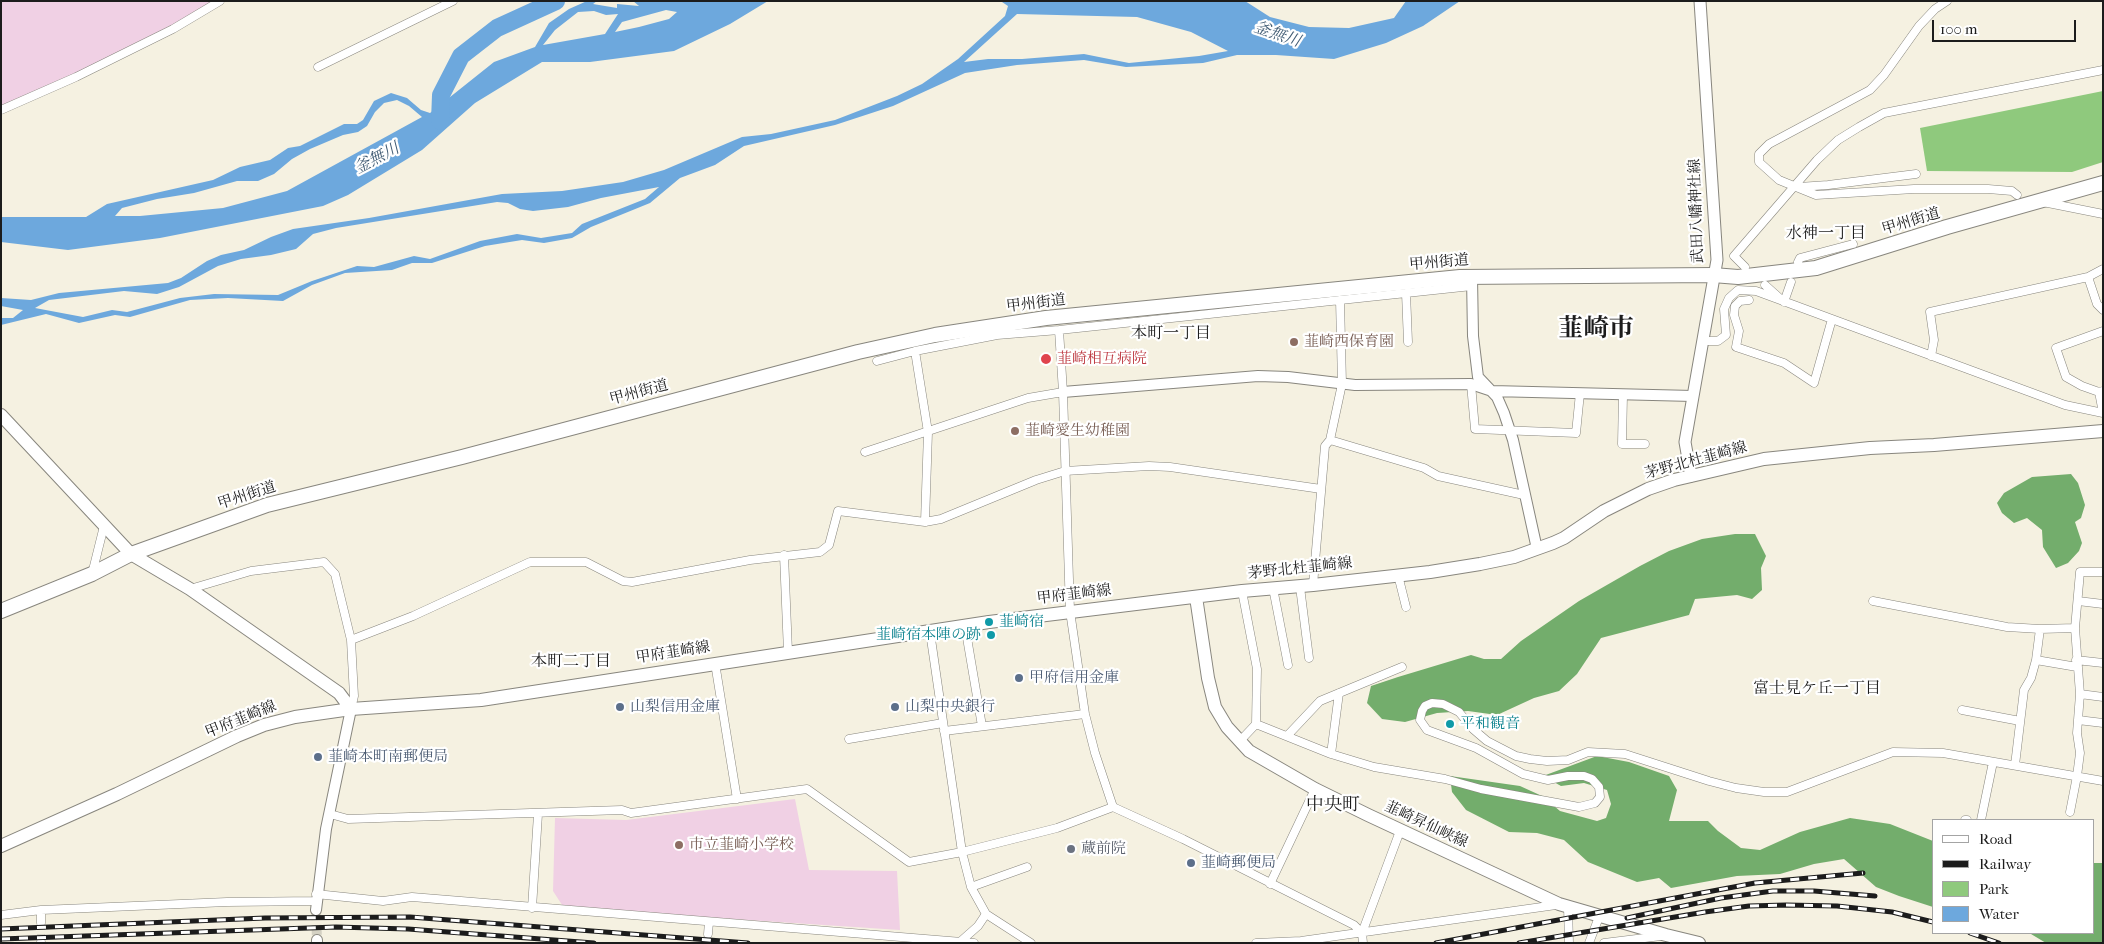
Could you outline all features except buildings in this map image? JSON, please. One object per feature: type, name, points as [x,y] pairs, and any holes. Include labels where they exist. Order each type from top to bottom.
[{"type":"highway","name":"甲州街道","points":[[1,612],[92,574],[131,554],[267,505],[462,457],[858,352],[935,335],[1046,318],[1472,281],[1714,275],[1738,277],[1816,268],[2103,184]]},
{"type":"main road","name":"武田八幡神社線","points":[[1690,476],[1685,442],[1704,341],[1716,260],[1700,1]]},
{"type":"main road","points":[[1,416],[131,554],[190,589],[339,693],[352,709]]},
{"type":"main road","name":"茅野北杜韮崎線","points":[[1196,597],[1398,575],[1502,560],[1564,538],[1604,511],[1648,489],[1690,476],[1764,459],[1822,452],[2103,431]]},
{"type":"main road","name":"甲府韮崎線","points":[[1,846],[264,725],[294,717],[352,709],[481,700],[965,626],[1070,611],[1196,597]]},
{"type":"main road","name":"韮崎昇仙峡線","points":[[1196,597],[1208,678],[1215,707],[1227,728],[1240,742],[1262,760],[1315,789],[1563,906],[1666,936],[1699,943]]},
{"type":"street","points":[[1,110],[76,77],[173,29],[220,1]]},
{"type":"street","points":[[318,67],[453,1]]},
{"type":"street","points":[[1947,1],[1935,9],[1919,26],[1884,75],[1870,90],[1769,144],[1759,154],[1759,162],[1779,180],[1816,194],[1914,189],[1988,189],[2012,191],[2017,195]]},
{"type":"street","points":[[1745,267],[1734,256],[1816,160],[1838,140],[1884,113],[2103,70]]},
{"type":"street","points":[[1794,187],[1828,185],[1916,174]]},
{"type":"street","points":[[2039,202],[2103,214]]},
{"type":"street","points":[[1798,262],[1800,258],[1853,244]]},
{"type":"street","points":[[1930,356],[1934,340],[1930,312],[2088,277],[2103,269]]},
{"type":"street","points":[[2088,277],[2097,304],[2103,310]]},
{"type":"street","points":[[877,361],[915,351],[998,335],[1406,293],[1472,281],[1473,336],[1478,377],[1492,391],[1510,429],[1537,549]]},
{"type":"street","points":[[1784,302],[1791,282]]},
{"type":"street","points":[[1765,285],[1784,302]]},
{"type":"street","points":[[1832,320],[1814,382],[1784,363],[1736,347],[1739,331],[1730,315],[1724,309],[1729,298],[1738,290],[1756,291],[2065,405],[2103,413],[2101,391],[2082,386],[2066,377],[2056,348],[2103,331]]},
{"type":"street","points":[[1406,293],[1408,342]]},
{"type":"street","points":[[1309,658],[1306,586],[1321,489],[1325,446],[1330,440],[1342,384],[1340,300]]},
{"type":"street","points":[[1704,341],[1718,341],[1726,335],[1730,315],[1735,306],[1740,301],[1749,300]]},
{"type":"street","points":[[1059,330],[1063,392],[1070,611],[1085,714],[1095,753],[1113,807]]},
{"type":"street","points":[[915,351],[928,432],[925,522]]},
{"type":"street","points":[[865,452],[1028,398],[1063,392],[1258,376],[1288,377],[1342,384],[1424,386],[1471,384],[1492,391],[1693,396]]},
{"type":"street","points":[[1471,384],[1475,429],[1576,432],[1580,393]]},
{"type":"street","points":[[1623,395],[1622,444],[1645,444]]},
{"type":"street","points":[[1330,440],[1424,468],[1438,476],[1524,495]]},
{"type":"street","points":[[351,640],[413,616],[530,562],[586,562],[623,581],[632,582],[784,555],[820,552],[829,544],[838,511],[925,522],[941,520],[1036,480],[1065,471],[1149,466],[1170,467],[1321,489]]},
{"type":"street","points":[[92,574],[104,526]]},
{"type":"street","points":[[784,555],[788,652]]},
{"type":"street","points":[[190,589],[251,571],[324,562],[335,574],[351,640],[354,696],[330,814],[316,902]]},
{"type":"street","points":[[2070,812],[2080,752],[2078,720],[2080,694],[2076,664],[2075,628],[2080,572],[2103,572]]},
{"type":"street","points":[[1398,575],[1406,607]]},
{"type":"street","points":[[1273,588],[1288,665]]},
{"type":"street","points":[[1240,742],[1256,724],[1257,669],[1242,591]]},
{"type":"street","points":[[1872,601],[2007,627],[2040,629],[2075,628]]},
{"type":"street","points":[[2078,601],[2103,604]]},
{"type":"street","points":[[965,626],[982,726]]},
{"type":"street","points":[[2014,765],[2024,690],[2031,678],[2036,660],[2040,629]]},
{"type":"street","points":[[930,632],[962,852],[971,887],[986,914],[1031,943]]},
{"type":"street","points":[[2036,660],[2076,664],[2103,663]]},
{"type":"street","points":[[715,663],[737,799]]},
{"type":"street","points":[[1287,736],[1320,701],[1402,667]]},
{"type":"street","points":[[1331,754],[1339,693]]},
{"type":"street","points":[[2080,694],[2103,697]]},
{"type":"street","points":[[1256,724],[1331,754],[1374,767],[1445,779],[1481,789],[1565,805],[1595,803],[1600,797],[1599,787],[1587,777],[1568,776],[1548,780],[1536,779],[1523,774],[1476,748],[1427,730],[1420,720],[1426,706],[1432,703],[1443,704],[1459,712],[1473,729],[1487,740],[1523,757],[1547,761],[1568,760],[1588,752],[1624,754],[1727,786],[1764,792],[1787,792],[1893,752],[1943,753],[2103,781]]},
{"type":"street","points":[[1962,710],[2020,721]]},
{"type":"street","points":[[849,738],[944,727],[982,726],[1085,714]]},
{"type":"street","points":[[2078,720],[2103,723]]},
{"type":"street","points":[[1981,819],[1993,762]]},
{"type":"street","points":[[330,814],[348,819],[622,810],[631,813],[807,788],[909,862],[962,852],[1057,828],[1113,807],[1183,839],[1354,925],[1362,933]]},
{"type":"street","points":[[1270,884],[1315,789]]},
{"type":"street","points":[[532,908],[538,814]]},
{"type":"street","points":[[1363,943],[1362,933],[1400,830]]},
{"type":"street","points":[[971,887],[1027,867]]},
{"type":"street","points":[[1,915],[41,910],[227,902],[383,902],[412,897],[974,943]]},
{"type":"street","points":[[1256,943],[1301,941],[1563,906],[1569,943]]},
{"type":"street","points":[[41,910],[41,923]]},
{"type":"street","points":[[960,941],[978,926],[986,914]]},
{"type":"street","points":[[1589,943],[1598,917]]},
{"type":"street","points":[[708,934],[710,922]]},
{"type":"street","points":[[1604,943],[1666,936]]},
{"type":"shaded area","points":[[1,1],[217,1],[157,36],[1,108]]},
{"type":"shaded area","name":"市立韮崎小学校","points":[[795,799],[809,870],[897,871],[900,930],[564,908],[553,891],[555,818],[626,820]]},
{"type":"green space","points":[[2103,91],[2103,162],[2072,172],[1927,171],[1920,128]]},
{"type":"green space","points":[[2071,474],[2078,483],[2085,505],[2081,518],[2075,522],[2082,543],[2079,551],[2068,563],[2056,568],[2043,547],[2042,530],[2027,518],[2014,523],[2002,513],[1997,503],[2004,493],[2032,477]]},
{"type":"green space","points":[[1735,534],[1755,534],[1766,556],[1761,568],[1762,590],[1752,599],[1737,595],[1695,599],[1689,615],[1601,638],[1577,674],[1559,691],[1534,698],[1497,715],[1468,711],[1437,713],[1405,722],[1382,719],[1367,703],[1371,686],[1398,677],[1471,655],[1484,659],[1501,659],[1521,641],[1579,601],[1640,566],[1669,551],[1702,539]]},
{"type":"green space","points":[[1597,756],[1629,762],[1669,776],[1677,790],[1669,821],[1708,821],[1741,848],[1760,850],[1800,832],[1850,818],[1890,824],[1932,841],[1932,907],[1876,887],[1844,859],[1814,864],[1780,874],[1737,876],[1671,888],[1659,878],[1637,882],[1588,862],[1564,840],[1537,833],[1509,832],[1466,810],[1452,792],[1450,776],[1520,786],[1542,796],[1560,811],[1597,821],[1606,818],[1611,804],[1607,790],[1584,783],[1561,786],[1543,776]]},
{"type":"green space","points":[[2094,863],[2103,863],[2103,943],[2046,943],[2031,934],[2094,934]]},
{"type":"water","name":"釜無川","points":[[587,1],[597,1],[593,4],[617,8],[617,4],[639,6],[633,1],[768,1],[730,24],[674,51],[590,62],[542,62],[475,103],[422,150],[348,195],[323,206],[160,238],[68,250],[1,242],[1,217],[86,217],[107,204],[213,180],[240,167],[270,160],[288,148],[300,146],[344,124],[357,124],[363,120],[374,101],[391,93],[407,98],[421,110],[430,113],[494,62],[535,47],[549,23],[569,9]],"holes":[[[666,10],[677,12],[669,19],[615,32],[622,22]],[[594,11],[606,15],[618,14],[605,34],[543,45],[555,30],[578,12]],[[397,100],[409,106],[422,117],[287,191],[223,208],[140,216],[115,216],[122,208],[157,199],[194,193],[237,181],[258,181],[274,174],[292,159],[310,149],[343,135],[358,132],[367,126],[375,112],[384,103]]]},
{"type":"water","name":"釜無川","points":[[992,1],[1245,1],[1270,17],[1309,27],[1349,28],[1394,18],[1406,1],[1460,1],[1423,26],[1386,43],[1334,59],[1276,55],[1237,55],[1203,63],[1126,67],[1084,60],[1017,65],[965,73],[893,106],[835,125],[744,146],[715,165],[680,178],[650,203],[591,227],[572,238],[544,243],[522,240],[485,246],[432,263],[412,263],[392,270],[345,273],[312,285],[283,301],[228,298],[190,300],[130,317],[115,315],[79,323],[46,314],[1,325],[1,318],[13,318],[23,310],[1,306],[1,298],[31,300],[59,293],[168,283],[181,278],[207,261],[221,255],[244,250],[293,229],[369,218],[502,194],[562,191],[623,182],[664,170],[742,137],[771,134],[835,120],[897,96],[922,84],[958,59],[1005,16],[1008,6],[1002,2]],"holes":[[[1017,14],[1137,17],[1191,32],[1228,51],[1129,63],[1084,54],[964,62]],[[659,187],[645,199],[582,224],[572,233],[541,238],[517,234],[480,241],[430,259],[414,256],[374,267],[357,266],[278,295],[214,294],[180,298],[127,312],[112,310],[83,317],[35,308],[49,300],[124,291],[157,294],[179,287],[218,266],[241,259],[296,249],[313,234],[336,228],[497,202],[508,203],[520,209],[533,211],[568,207],[601,198]]]},
{"type":"waterway","points":[[440,121],[441,95],[461,56],[497,28],[556,1]]},
{"type":"tunnel","points":[[316,910],[317,940]]},
{"type":"tunnel","points":[[41,923],[41,942]]},
{"type":"tunnel","points":[[706,943],[708,934]]},
{"type":"railway","points":[[1436,943],[1755,883],[1863,873]]},
{"type":"railway","points":[[1627,918],[1721,898],[1773,891],[1814,891],[1875,896]]},
{"type":"railway","points":[[1519,943],[1749,906],[1837,906],[1892,912],[1932,922]]},
{"type":"railway","points":[[1,929],[265,918],[410,917],[748,943]]},
{"type":"railway","points":[[1,939],[336,927],[408,929],[594,943]]},
{"type":"railway","points":[[1973,934],[1999,943]]},
{"type":"place","name":"韮崎西保育園","points":[[1294,342]]},
{"type":"place","name":"韮崎相互病院","points":[[1046,359]]},
{"type":"place","name":"韮崎愛生幼稚園","points":[[1015,431]]},
{"type":"place","name":"韮崎宿","points":[[989,622]]},
{"type":"place","name":"韮崎宿本陣の跡","points":[[991,635]]},
{"type":"place","name":"甲府信用金庫","points":[[1019,678]]},
{"type":"place","name":"山梨信用金庫","points":[[620,707]]},
{"type":"place","name":"山梨中央銀行","points":[[895,707]]},
{"type":"place","name":"平和観音","points":[[1450,724]]},
{"type":"place","name":"韮崎本町南郵便局","points":[[318,757]]},
{"type":"place","name":"市立韮崎小学校","points":[[679,845]]},
{"type":"place","name":"蔵前院","points":[[1071,849]]},
{"type":"place","name":"韮崎郵便局","points":[[1191,863]]},
{"type":"district","name":"水神一丁目","points":[[1826,234]]},
{"type":"district","name":"韮崎市","points":[[1596,330]]},
{"type":"district","name":"本町一丁目","points":[[1171,334]]},
{"type":"district","name":"本町二丁目","points":[[571,662]]},
{"type":"district","name":"富士見ケ丘一丁目","points":[[1817,689]]},
{"type":"district","name":"中央町","points":[[1333,806]]}]
